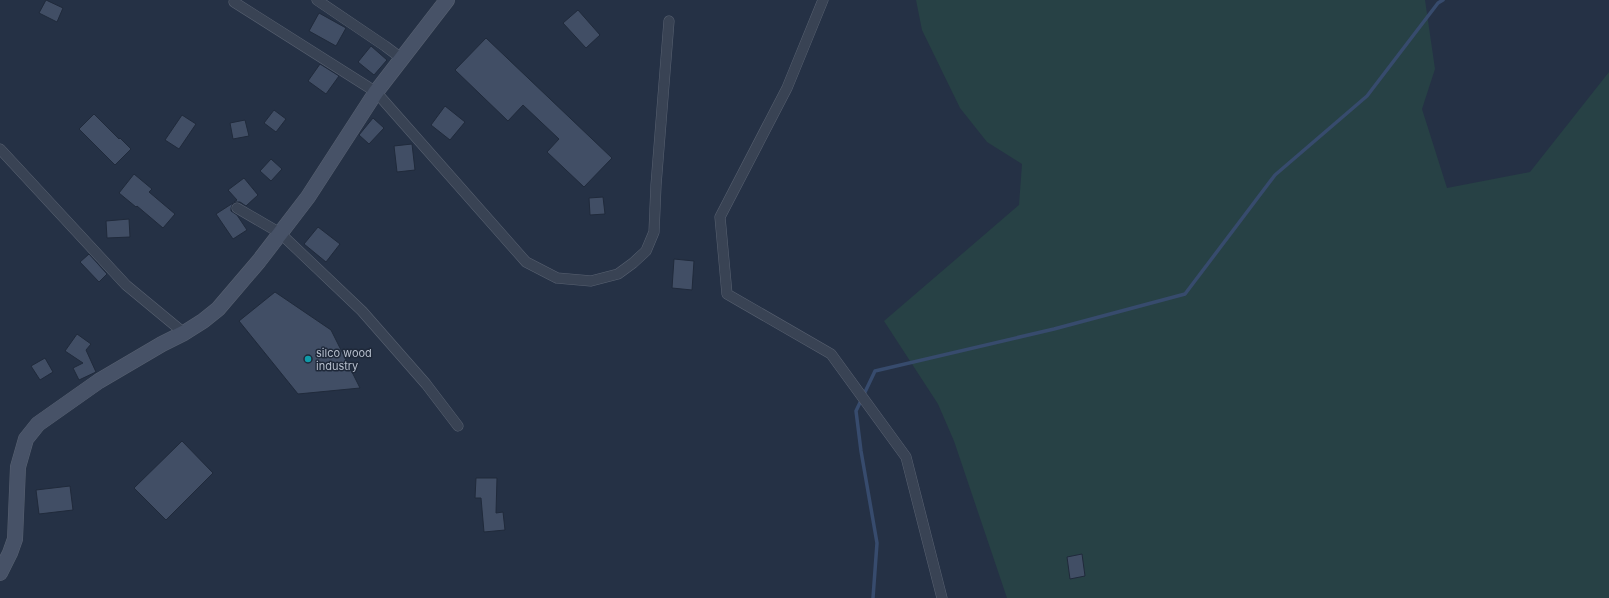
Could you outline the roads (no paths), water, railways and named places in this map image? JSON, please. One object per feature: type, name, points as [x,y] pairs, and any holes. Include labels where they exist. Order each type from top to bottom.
[{"type":"main road","points":[[0,573],[15,539],[18,467],[26,439],[44,420],[100,381],[162,344],[184,333],[218,309],[259,261],[308,197],[376,92],[447,0]]},
{"type":"street","points":[[317,0],[401,58]]},
{"type":"street","points":[[823,0],[787,88],[720,216],[727,294],[831,354],[906,457],[942,598]]},
{"type":"street","points":[[234,2],[376,92],[526,262],[557,278],[591,281],[618,274],[634,263],[646,251],[654,232],[656,185],[669,21]]},
{"type":"street","points":[[0,149],[126,285],[184,333]]},
{"type":"street","points":[[237,208],[280,233],[362,312],[426,384],[458,426]]},
{"type":"waterway","points":[[873,598],[877,543],[861,451],[856,411],[875,371],[1054,329],[1185,294],[1275,175],[1367,96],[1438,3],[1443,0]]},
{"type":"place","name":"silco wood industry","points":[[308,359]]}]
